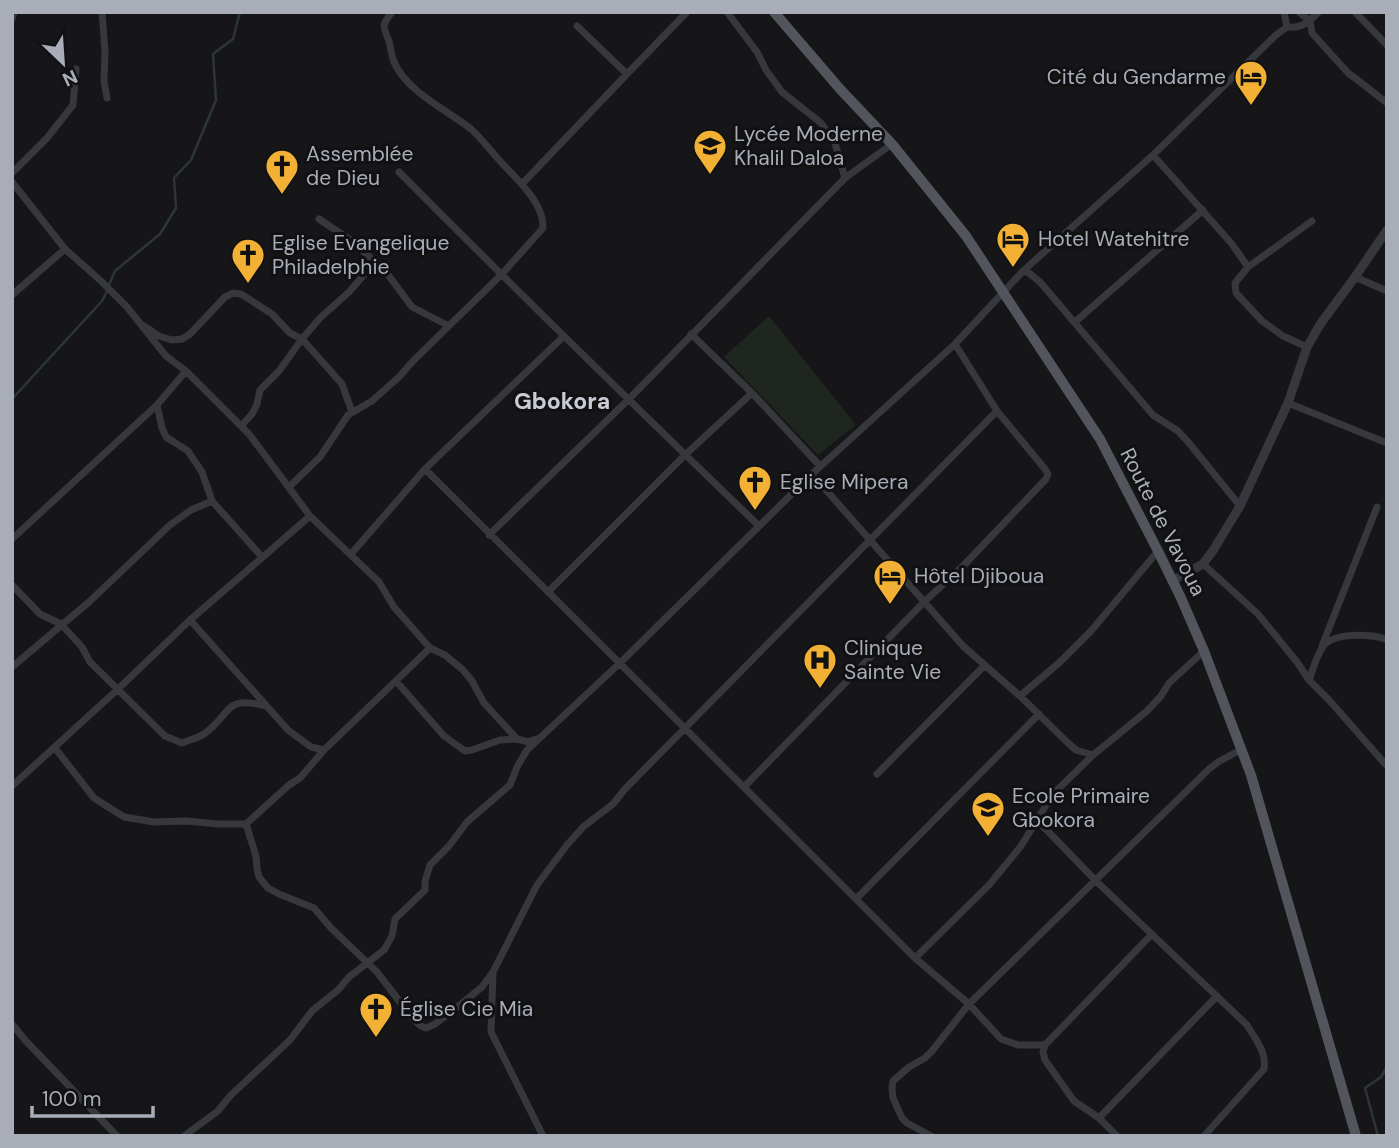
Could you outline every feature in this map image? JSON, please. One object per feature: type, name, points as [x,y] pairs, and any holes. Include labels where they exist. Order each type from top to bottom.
[{"type":"main road","name":"Route de Vavoua","points":[[774,12],[840,89],[892,144],[966,236],[1100,439],[1158,551],[1203,651],[1251,775],[1356,1136]]},
{"type":"street","points":[[12,19],[14,12]]},
{"type":"street","points":[[102,12],[107,98]]},
{"type":"street","points":[[289,487],[320,457],[348,415],[372,401],[400,376],[501,275],[543,228],[543,219],[531,196],[481,138],[412,86],[401,73],[383,30],[385,20],[392,12]]},
{"type":"street","points":[[522,184],[687,12]]},
{"type":"street","points":[[727,12],[782,92],[821,123],[835,144],[845,178]]},
{"type":"street","points":[[1284,12],[1287,27]]},
{"type":"street","points":[[1299,12],[1310,21],[1312,33],[1349,75],[1387,103]]},
{"type":"street","points":[[184,1136],[218,1111],[230,1096],[290,1040],[312,1011],[384,950],[392,936],[395,919],[425,890],[430,865],[467,822],[510,785],[521,758],[543,736],[820,466],[955,344],[1023,271],[1153,155],[1276,35],[1287,27],[1296,28],[1306,24],[1319,12]]},
{"type":"street","points":[[1355,12],[1387,45]]},
{"type":"street","points":[[577,26],[627,74]]},
{"type":"street","points":[[12,173],[47,138],[73,105],[76,69]]},
{"type":"street","points":[[489,535],[629,399],[845,178],[892,144]]},
{"type":"street","points":[[1153,155],[1232,244],[1248,267]]},
{"type":"street","points":[[399,172],[563,337],[759,526]]},
{"type":"street","points":[[12,182],[65,248],[127,307],[166,356],[186,371],[249,434],[310,516],[379,582],[394,607],[430,648],[445,655],[463,670],[484,703],[517,739]]},
{"type":"street","points":[[1075,322],[1203,210]]},
{"type":"street","points":[[319,219],[352,241],[386,272],[412,307],[449,326]]},
{"type":"street","points":[[1307,347],[1283,336],[1262,321],[1236,293],[1235,283],[1248,267],[1312,221]]},
{"type":"street","points":[[1172,581],[1203,564],[1240,506],[1288,403],[1307,347],[1387,230]]},
{"type":"street","points":[[12,295],[65,248]]},
{"type":"street","points":[[241,426],[253,414],[260,390],[279,371],[320,318],[349,292],[375,262]]},
{"type":"street","points":[[1023,271],[1040,282],[1153,415],[1189,443],[1240,506]]},
{"type":"street","points":[[1355,277],[1387,291]]},
{"type":"street","points":[[136,320],[159,336],[172,340],[182,339],[225,297],[233,293],[241,294],[272,314],[290,333],[302,339],[342,384],[352,412]]},
{"type":"street","points":[[691,334],[752,393],[820,466]]},
{"type":"street","points":[[351,554],[425,470],[563,337]]},
{"type":"street","points":[[744,787],[1046,479],[1048,474],[1045,469],[997,411],[955,344]]},
{"type":"street","points":[[12,539],[157,405],[186,371]]},
{"type":"street","points":[[548,592],[685,455],[752,393]]},
{"type":"street","points":[[1288,403],[1387,443]]},
{"type":"street","points":[[157,405],[166,438],[188,451],[202,472],[212,501],[262,557]]},
{"type":"street","points":[[246,824],[259,877],[268,888],[314,908],[377,972],[413,1019],[426,1028],[435,1024],[482,987],[493,972],[537,885],[583,827],[613,804],[997,411]]},
{"type":"street","points":[[425,470],[915,958],[969,1004],[1001,1039],[1018,1045],[1045,1045]]},
{"type":"street","points":[[812,474],[962,646],[1020,696],[1076,750],[1093,755]]},
{"type":"street","points":[[12,667],[89,602],[170,525],[191,510],[212,501]]},
{"type":"street","points":[[1309,680],[1377,507]]},
{"type":"street","points":[[12,786],[190,620],[310,516]]},
{"type":"street","points":[[1020,696],[1088,635],[1158,551]]},
{"type":"street","points":[[1203,564],[1258,614],[1309,680],[1387,766]]},
{"type":"street","points":[[12,585],[40,614],[61,624],[82,648],[90,662],[165,736],[182,743],[202,735],[234,703],[246,701],[266,706]]},
{"type":"street","points":[[190,620],[288,730],[311,747],[324,750]]},
{"type":"street","points":[[1322,646],[1338,638],[1366,635],[1387,640]]},
{"type":"street","points":[[55,748],[94,799],[124,817],[154,822],[246,824],[300,778],[324,750],[430,648]]},
{"type":"street","points":[[915,958],[989,886],[1021,846],[1054,794],[1093,755],[1147,711],[1169,683],[1203,651]]},
{"type":"street","points":[[877,774],[984,666]]},
{"type":"street","points":[[396,681],[444,736],[465,751],[500,740],[517,739],[528,742],[543,736]]},
{"type":"street","points":[[857,898],[1038,714]]},
{"type":"street","points":[[931,1136],[902,1118],[893,1098],[893,1082],[909,1067],[925,1058],[969,1004],[1209,769],[1242,749]]},
{"type":"street","points":[[1038,821],[1096,881],[1247,1025],[1264,1053],[1264,1069],[1204,1136]]},
{"type":"street","points":[[1116,1136],[1099,1118],[1074,1101],[1045,1060],[1043,1052],[1045,1045],[1152,934]]},
{"type":"street","points":[[493,972],[491,1032],[544,1136]]},
{"type":"street","points":[[1099,1118],[1217,996]]},
{"type":"street","points":[[12,1024],[117,1136]]},
{"type":"shaded area","points":[[769,316],[856,425],[818,455],[724,357]]},
{"type":"waterway","points":[[109,285],[115,271],[160,234],[176,208],[174,178],[191,160],[216,100],[213,54],[233,39],[240,12]]},
{"type":"waterway","points":[[12,399],[102,301],[107,291]]},
{"type":"waterway","points":[[1378,1136],[1365,1088],[1381,1077],[1387,1067]]},
{"type":"place","name":"Cité du Gendarme","points":[[1251,107]]},
{"type":"place","name":"Lycée Moderne Khalil Daloa","points":[[710,176]]},
{"type":"place","name":"Assemblée de Dieu","points":[[282,196]]},
{"type":"place","name":"Hotel Watehitre","points":[[1013,269]]},
{"type":"place","name":"Eglise Evangelique Philadelphie","points":[[248,285]]},
{"type":"place","name":"Eglise Mipera","points":[[755,512]]},
{"type":"place","name":"Hôtel Djiboua","points":[[890,606]]},
{"type":"place","name":"Clinique Sainte Vie","points":[[820,690]]},
{"type":"place","name":"Ecole Primaire Gbokora","points":[[988,838]]},
{"type":"place","name":"Église Cie Mia","points":[[376,1039]]},
{"type":"district","name":"Gbokora","points":[[562,401]]}]
